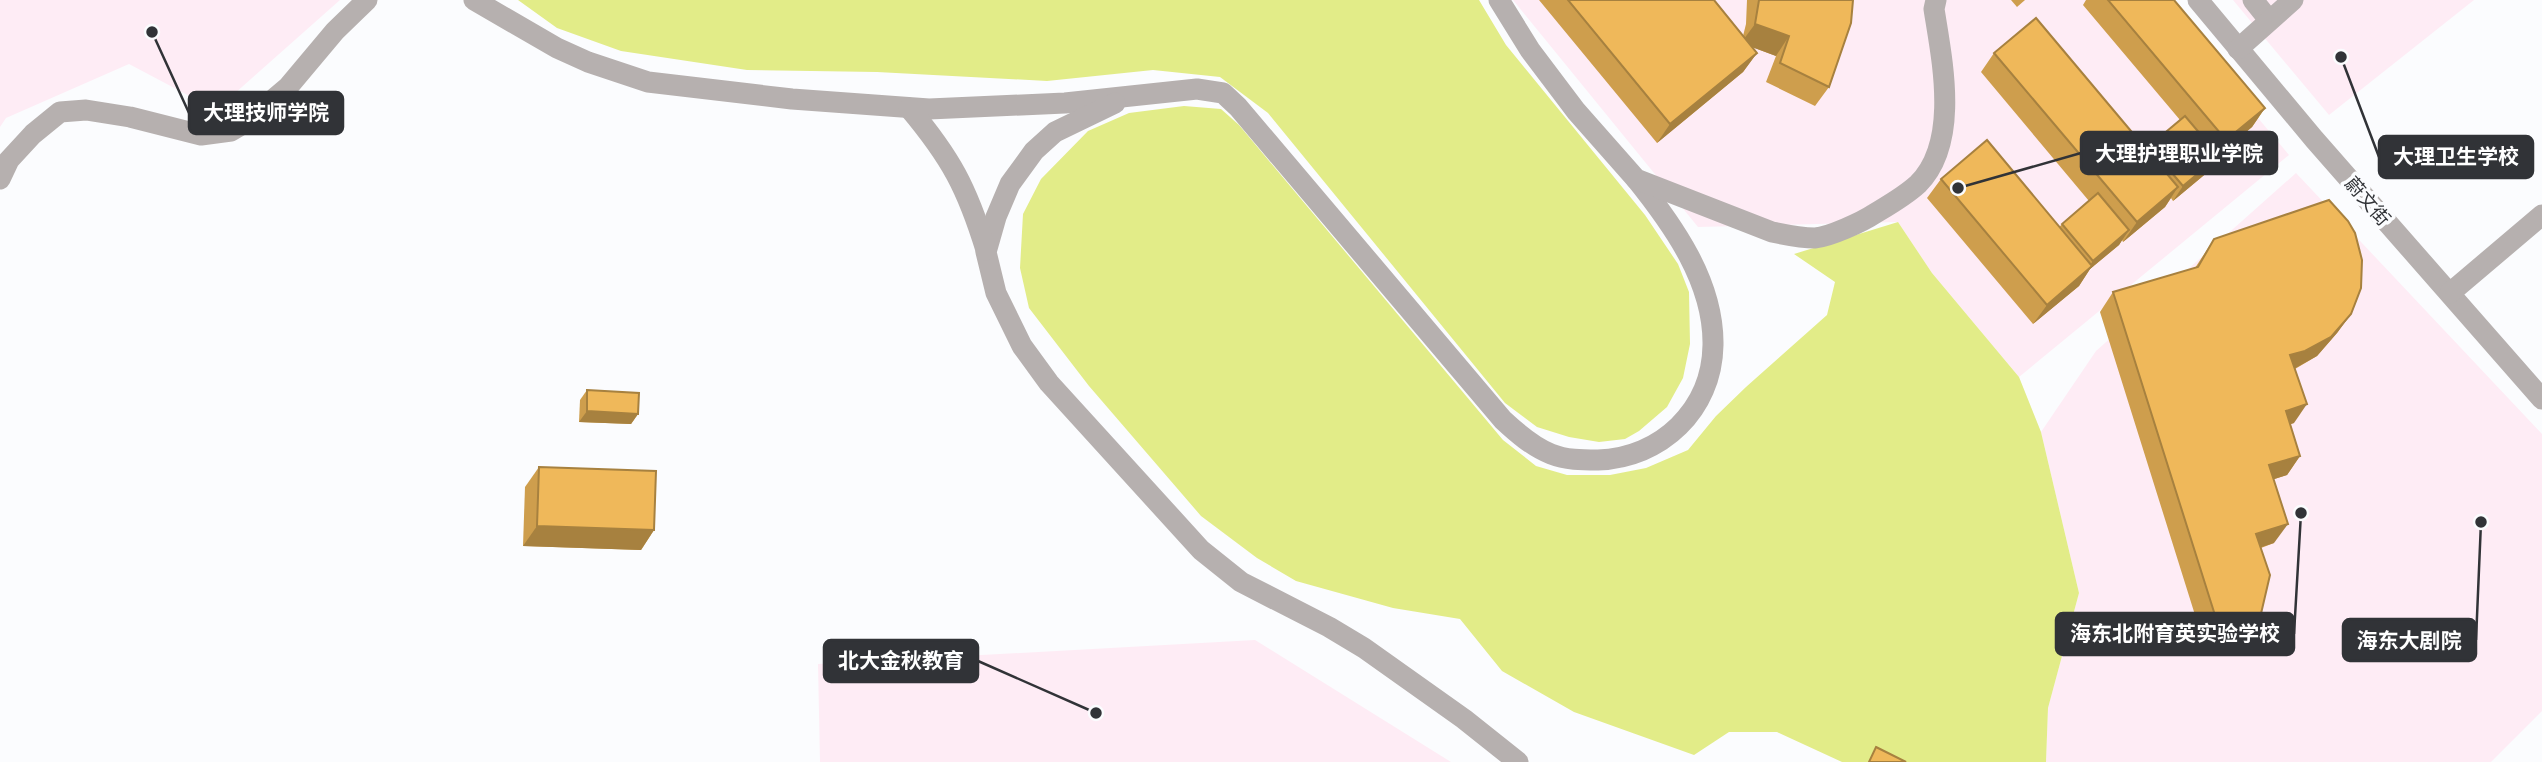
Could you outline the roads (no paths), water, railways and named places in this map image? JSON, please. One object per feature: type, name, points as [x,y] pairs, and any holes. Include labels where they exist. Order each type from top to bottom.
[{"type":"street","points":[[0,179],[9,160],[33,134],[60,112],[86,110],[130,117],[201,135],[231,131],[248,121],[288,87],[335,31],[367,0]]},
{"type":"street","points":[[474,0],[567,53],[648,82],[792,99],[929,109],[1042,105],[1196,89],[1223,93],[1238,107],[1503,420],[1523,438],[1550,454],[1576,460],[1618,459],[1655,446],[1693,412],[1707,375],[1713,345],[1708,305],[1697,274],[1673,227],[1537,61],[1499,0]]},
{"type":"street","points":[[1636,179],[1772,232],[1795,237],[1818,238],[1868,218],[1897,201],[1920,182],[1935,158],[1943,125],[1945,85],[1934,9],[1936,0]]},
{"type":"street","name":"蔚文街","points":[[2198,0],[2542,399]]},
{"type":"street","points":[[2253,0],[2269,20]]},
{"type":"street","points":[[2238,49],[2293,0]]},
{"type":"street","points":[[986,252],[996,216],[1010,184],[1034,151],[1055,132],[1131,95]]},
{"type":"street","points":[[909,108],[939,143],[961,179],[974,211],[996,293],[1022,346],[1049,383],[1201,550],[1241,582],[1364,648],[1464,719],[1518,762]]},
{"type":"street","points":[[2450,293],[2542,215]]},
{"type":"place","name":"大理技师学院","points":[[152,32]]},
{"type":"place","name":"大理卫生学校","points":[[2341,57]]},
{"type":"place","name":"大理护理职业学院","points":[[1958,188]]},
{"type":"place","name":"海东北附育英实验学校","points":[[2301,513]]},
{"type":"place","name":"海东大剧院","points":[[2481,522]]},
{"type":"place","name":"北大金秋教育","points":[[1096,713]]}]
